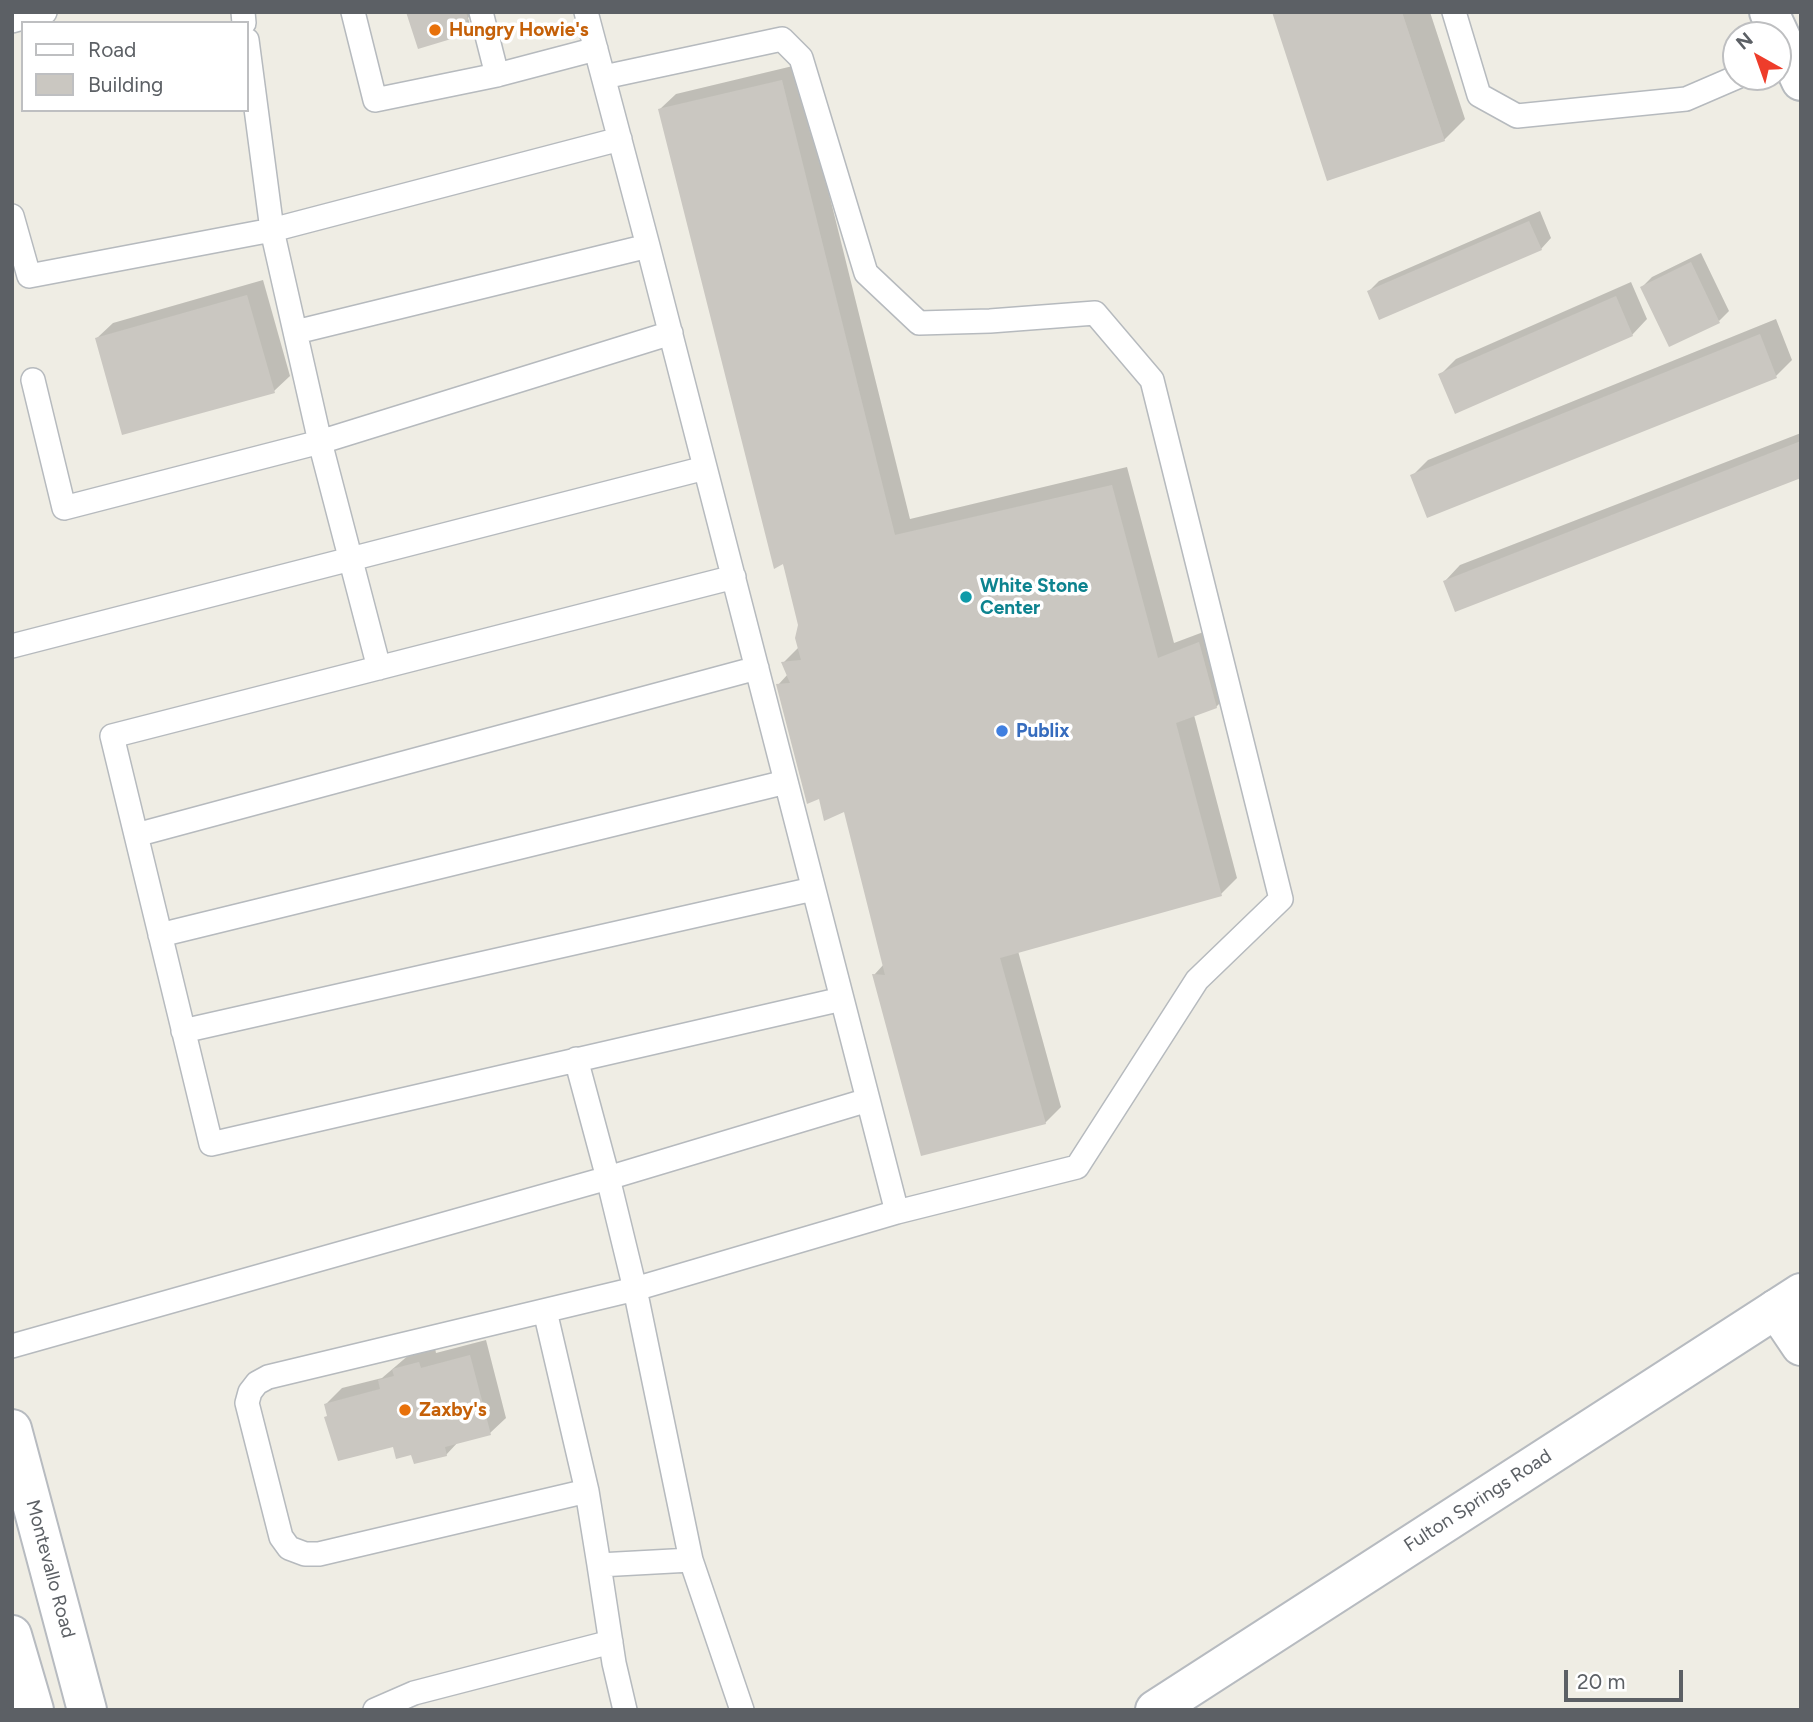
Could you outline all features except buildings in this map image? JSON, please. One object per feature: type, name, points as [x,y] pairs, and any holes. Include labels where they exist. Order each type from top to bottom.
[{"type":"street","points":[[1788,1301],[1801,1346]]},
{"type":"street","name":"Fulton Springs Road","points":[[1155,1710],[1788,1301]]},
{"type":"street","name":"Montevallo Road","points":[[12,1429],[88,1710]]},
{"type":"street","points":[[12,1635],[34,1710]]},
{"type":"lane","points":[[12,22],[45,12]]},
{"type":"lane","points":[[353,12],[375,100],[496,75],[596,49]]},
{"type":"lane","points":[[481,12],[496,75]]},
{"type":"lane","points":[[586,12],[897,1212]]},
{"type":"lane","points":[[1454,12],[1479,95],[1517,116],[1686,99],[1722,83]]},
{"type":"lane","points":[[587,1491],[319,1554],[304,1554],[289,1548],[281,1537],[247,1404],[250,1392],[257,1383],[268,1377],[635,1289],[897,1212],[1077,1167],[1197,980],[1281,899],[1152,380],[1095,313],[919,323],[866,273],[801,58],[782,39],[604,77]]},
{"type":"lane","points":[[248,48],[272,230],[320,442],[379,668]]},
{"type":"lane","points":[[12,216],[29,276],[272,230],[621,139]]},
{"type":"lane","points":[[296,332],[648,246]]},
{"type":"lane","points":[[33,380],[64,508],[320,442],[670,333]]},
{"type":"lane","points":[[12,646],[705,467]]},
{"type":"lane","points":[[734,577],[112,736],[211,1144],[842,999]]},
{"type":"lane","points":[[136,835],[757,667]]},
{"type":"lane","points":[[160,935],[786,782]]},
{"type":"lane","points":[[184,1031],[813,889]]},
{"type":"lane","points":[[576,1059],[635,1289],[691,1560],[742,1710]]},
{"type":"lane","points":[[12,1346],[608,1178],[868,1100]]},
{"type":"lane","points":[[545,1311],[587,1491],[611,1642],[625,1710]]},
{"type":"lane","points":[[599,1565],[691,1560]]},
{"type":"lane","points":[[375,1710],[425,1690],[611,1642]]},
{"type":"place","name":"Hungry Howie's","points":[[435,30]]},
{"type":"place","name":"White Stone Center","points":[[966,597]]},
{"type":"place","name":"Publix","points":[[1002,731]]},
{"type":"place","name":"Zaxby's","points":[[405,1410]]}]
